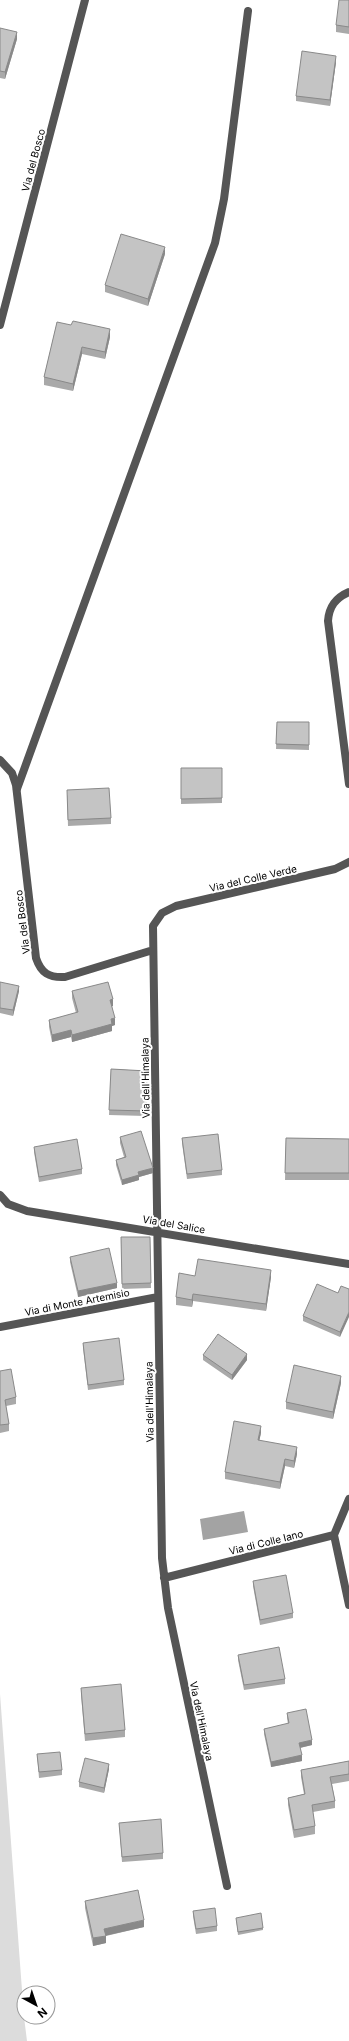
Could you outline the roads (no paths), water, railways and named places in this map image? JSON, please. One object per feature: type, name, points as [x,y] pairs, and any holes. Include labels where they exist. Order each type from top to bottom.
[{"type":"street","name":"Via del Bosco","points":[[0,325],[85,0]]},
{"type":"street","points":[[17,789],[217,233],[224,198],[248,11]]},
{"type":"street","points":[[349,592],[333,603],[328,621],[349,784]]},
{"type":"street","name":"Via del Bosco","points":[[0,760],[12,774],[17,789],[36,958],[44,973],[53,977],[65,977],[153,950]]},
{"type":"street","name":"Via del Colle Verde","points":[[162,913],[182,904],[335,869],[349,862]]},
{"type":"street","name":"Via dell'Himalaya","points":[[162,913],[153,926],[153,950],[161,1516],[164,1578],[169,1613],[227,1886]]},
{"type":"street","name":"Via del Salice","points":[[0,1195],[8,1204],[19,1209],[349,1264]]},
{"type":"street","name":"Via di Monte Artemisio","points":[[0,1327],[158,1297]]},
{"type":"street","points":[[349,1498],[334,1535],[349,1605]]},
{"type":"street","name":"Via di Colle Iano","points":[[164,1578],[334,1535]]}]
